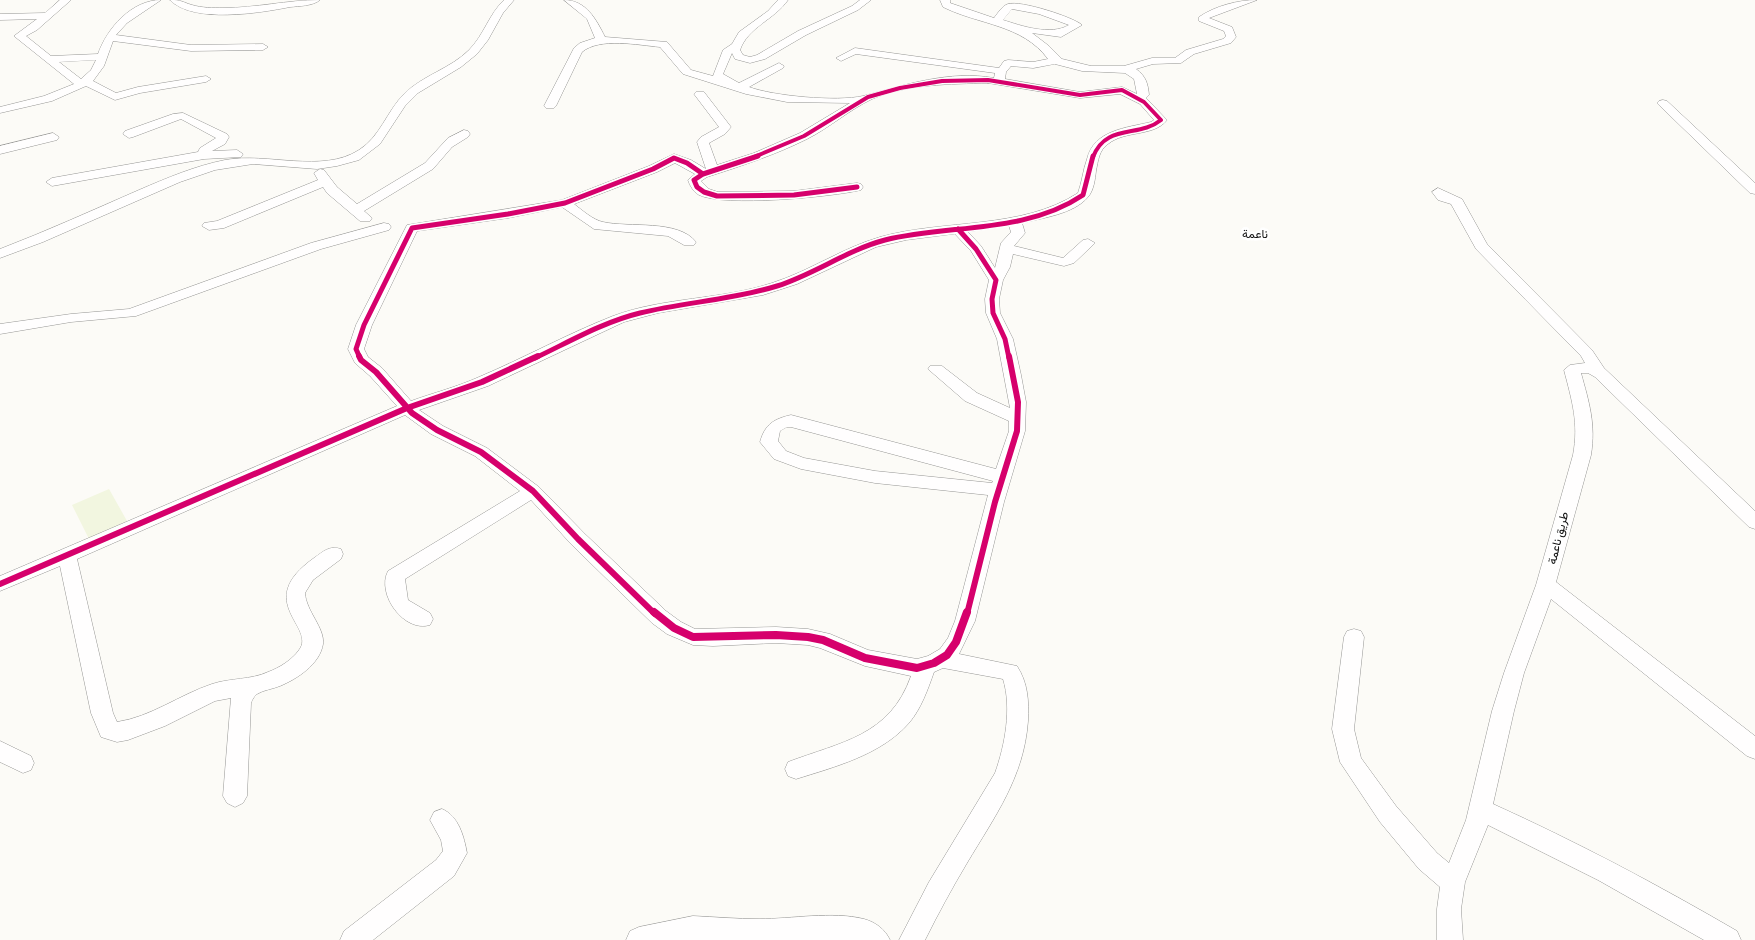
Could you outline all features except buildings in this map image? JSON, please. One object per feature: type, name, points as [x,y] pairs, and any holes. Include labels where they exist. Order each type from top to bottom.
[{"type":"street","points":[[19,36],[33,28],[66,0]]},
{"type":"street","points":[[0,110],[60,93],[91,76],[103,57],[110,36],[119,25],[156,0]]},
{"type":"street","points":[[175,0],[182,5],[193,8],[218,10],[266,8],[315,0]]},
{"type":"street","points":[[0,254],[191,174],[231,163],[264,161],[289,164],[315,164],[354,158],[370,148],[408,96],[476,49],[497,13],[509,0]]},
{"type":"street","points":[[569,0],[590,17],[601,39]]},
{"type":"street","points":[[735,87],[718,76],[727,52],[736,46],[750,28],[777,10],[783,0]]},
{"type":"street","points":[[736,46],[736,54],[739,57],[750,60],[761,57],[802,32],[855,8],[866,0]]},
{"type":"street","points":[[945,0],[946,5],[955,9],[1017,29],[1045,48],[1055,61]]},
{"type":"street","points":[[1224,0],[1247,1]]},
{"type":"street","points":[[857,187],[787,195],[717,196],[704,192],[694,184],[697,177],[708,172],[758,156],[804,136],[863,100],[882,92],[926,83],[974,79],[1002,72],[1012,62],[1033,65],[1055,61],[1082,68],[1126,69],[1152,61],[1177,61],[1190,52],[1227,41],[1231,38],[1228,29],[1202,19],[1247,1]]},
{"type":"street","points":[[996,21],[1009,7],[1013,6],[1042,12],[1077,25],[1061,34],[1017,29]]},
{"type":"street","points":[[0,17],[47,16]]},
{"type":"street","points":[[0,17],[19,36],[48,59],[82,82],[115,97],[138,90],[206,79]]},
{"type":"street","points":[[110,36],[191,48],[263,47]]},
{"type":"street","points":[[550,106],[578,50],[584,45],[601,39],[605,41],[663,44],[687,72],[735,87],[795,99],[863,100]]},
{"type":"street","points":[[841,58],[855,51],[1002,72]]},
{"type":"street","points":[[0,584],[407,408],[482,382],[619,319],[658,309],[764,290],[790,282],[872,243],[1013,220],[1048,212],[1079,199],[1085,192],[1093,155],[1100,144],[1111,137],[1160,122],[1154,112],[1139,99],[1122,90],[1080,95],[1002,72],[942,51]]},
{"type":"street","points":[[48,59],[103,57]]},
{"type":"street","points":[[735,87],[779,66]]},
{"type":"street","points":[[1126,69],[1135,73],[1142,81],[1143,95],[1139,99]]},
{"type":"street","points":[[700,94],[725,127],[722,131],[703,142],[708,172]]},
{"type":"street","points":[[1663,103],[1755,190]]},
{"type":"street","points":[[129,134],[176,116],[182,116],[223,137],[222,141],[204,151],[204,155]]},
{"type":"street","points":[[356,210],[424,169],[439,157],[443,148],[448,143],[464,134]]},
{"type":"street","points":[[0,150],[53,136]]},
{"type":"street","points":[[52,182],[204,155],[253,154],[265,156],[264,161]]},
{"type":"street","points":[[315,164],[332,190],[374,224],[384,227],[412,228],[508,214],[565,202],[648,171],[674,158],[708,172]]},
{"type":"street","points":[[209,226],[219,225],[326,181]]},
{"type":"street","points":[[1438,192],[1443,197],[1457,202],[1460,212],[1481,246],[1561,329],[1587,353],[1598,371],[1755,522]]},
{"type":"street","points":[[565,202],[577,213],[599,226],[671,232],[689,242]]},
{"type":"street","points":[[796,769],[830,759],[862,743],[899,718],[934,662],[956,642],[966,621],[1000,484],[1017,432],[1018,402],[1014,375],[1005,339],[993,313],[992,299],[996,280],[1003,267],[1006,248],[1008,243],[1018,233],[1013,220]]},
{"type":"street","points":[[0,329],[136,312],[316,246],[384,227]]},
{"type":"street","points":[[412,228],[364,325],[356,349],[362,360],[376,372],[419,419],[481,452],[533,491],[578,539],[659,617],[684,634],[701,638],[776,635],[808,637],[823,640],[880,662],[917,668],[934,662],[1010,672],[1014,677],[1019,698],[1011,761],[994,797],[964,845],[912,940]]},
{"type":"street","points":[[958,228],[976,249],[996,280]]},
{"type":"street","points":[[1006,248],[1064,262],[1069,260],[1088,243]]},
{"type":"street","name":"طريق ناعمة","points":[[1450,940],[1449,909],[1453,882],[1481,810],[1505,703],[1546,585],[1567,504],[1578,471],[1585,437],[1584,414],[1572,370],[1579,367],[1598,371]]},
{"type":"street","points":[[936,369],[971,397],[1018,419]]},
{"type":"street","points":[[791,421],[1000,484],[875,477],[801,463],[780,454],[768,442],[771,430],[780,423],[791,421]]},
{"type":"street","points":[[423,618],[402,608],[396,597],[395,576],[533,491]]},
{"type":"street","points":[[67,556],[102,713],[105,724],[112,732],[135,728],[210,694],[267,682],[299,664],[312,649],[312,638],[296,605],[295,593],[303,579],[334,554]]},
{"type":"street","points":[[1546,585],[1755,749]]},
{"type":"street","points":[[1354,637],[1343,729],[1351,762],[1388,814],[1428,861],[1453,882]]},
{"type":"street","points":[[235,796],[240,701],[251,685]]},
{"type":"street","points":[[0,751],[23,763]]},
{"type":"street","points":[[1481,810],[1539,836],[1728,940]]},
{"type":"street","points":[[354,940],[445,868],[455,853],[452,837],[442,820]]},
{"type":"street","points":[[639,940],[694,929],[759,932],[844,929],[864,932],[877,940]]},
{"type":"green space","points":[[109,489],[127,521],[89,539],[72,505]]},
{"type":"cycle path","points":[[0,584],[407,408],[482,382],[619,319],[658,309],[758,292],[792,281],[857,250],[885,240],[1019,220],[1045,214],[1067,206],[1083,195],[1088,182],[1093,157],[1102,142],[1118,134],[1155,125],[1161,120],[1144,102],[1122,90],[1080,95],[988,80],[942,81],[900,88],[868,97],[804,136],[758,156],[703,174],[694,180],[697,187],[704,192],[717,196],[794,195],[857,187]]},
{"type":"cycle path","points":[[703,174],[687,163],[674,158],[653,169],[565,203],[508,214],[412,228],[364,325],[356,349],[361,360],[376,372],[412,413],[437,430],[481,452],[533,491],[578,539],[659,617],[674,628],[693,637],[776,635],[808,637],[823,640],[865,658],[917,668],[934,663],[947,655],[956,642],[965,621],[995,502],[1017,431],[1018,402],[1005,339],[993,313],[992,299],[996,280],[976,249],[958,229]]},
{"type":"district","name":"ناعمة","points":[[1255,234]]}]
